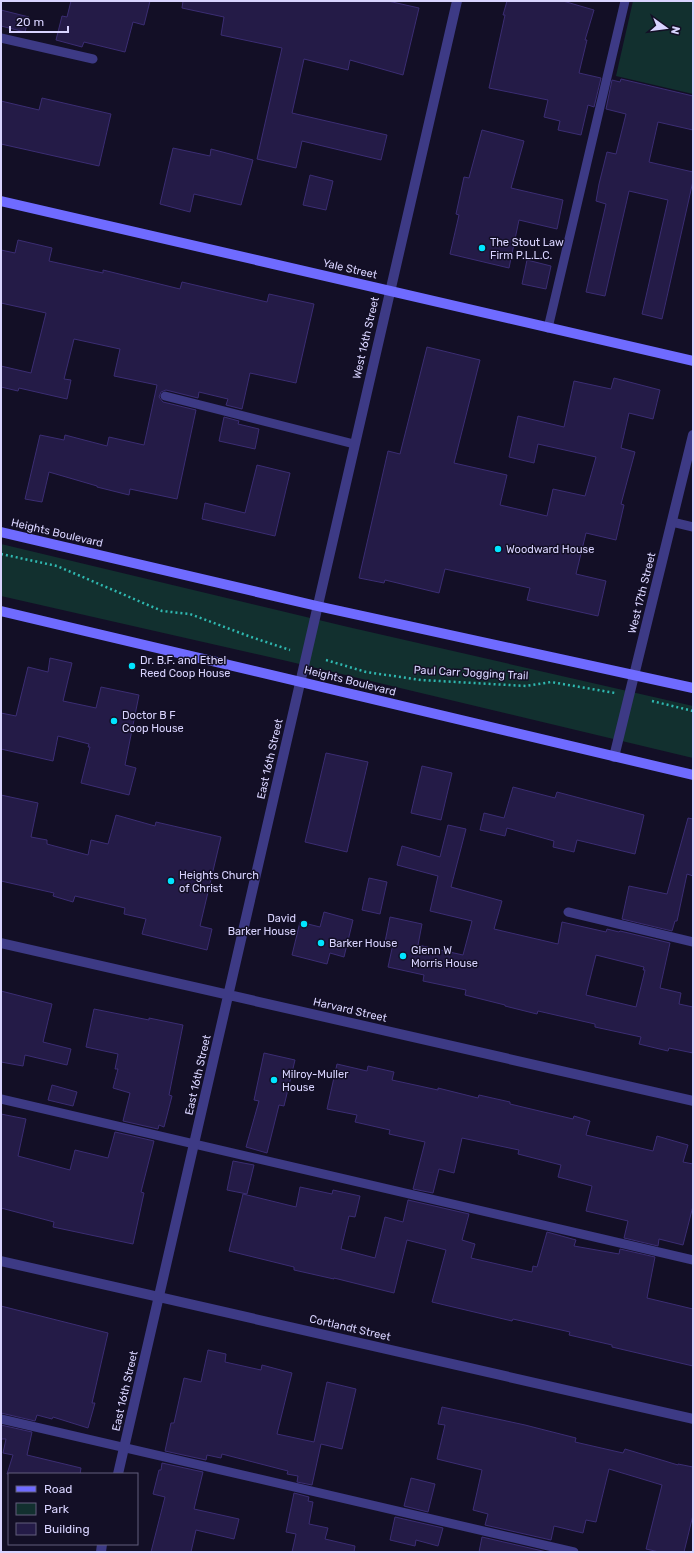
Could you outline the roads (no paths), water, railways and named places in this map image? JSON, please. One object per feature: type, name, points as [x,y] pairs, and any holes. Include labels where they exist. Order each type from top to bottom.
[{"type":"main road","name":"Yale Street","points":[[1,201],[693,361]]},
{"type":"main road","name":"Heights Boulevard","points":[[1,532],[317,606],[693,688]]},
{"type":"main road","name":"Heights Boulevard","points":[[1,611],[693,775]]},
{"type":"street","name":"West 16th Street","points":[[300,681],[457,1]]},
{"type":"street","name":"West 17th Street","points":[[614,757],[693,435]]},
{"type":"street","name":"East 16th Street","points":[[118,1473],[195,1144],[300,681]]},
{"type":"street","name":"Harvard Street","points":[[1,943],[693,1101]]},
{"type":"street","name":"Cortlandt Street","points":[[1,1261],[693,1419]]},
{"type":"lane","points":[[548,328],[626,1]]},
{"type":"lane","points":[[1,38],[93,60]]},
{"type":"lane","points":[[165,396],[354,444]]},
{"type":"lane","points":[[672,522],[693,528]]},
{"type":"lane","points":[[568,912],[693,942]]},
{"type":"lane","points":[[1,1099],[693,1260]]},
{"type":"lane","points":[[1,1419],[574,1552]]},
{"type":"place","name":"The Stout Law Firm P.L.L.C.","points":[[482,248]]},
{"type":"place","name":"Woodward House","points":[[498,549]]},
{"type":"place","name":"Dr. B.F. and Ethel Reed Coop House","points":[[132,666]]},
{"type":"place","name":"Doctor B F Coop House","points":[[114,721]]},
{"type":"place","name":"Heights Church of Christ","points":[[171,881]]},
{"type":"place","name":"David Barker House","points":[[304,924]]},
{"type":"place","name":"Barker House","points":[[321,943]]},
{"type":"place","name":"Glenn W Morris House","points":[[403,956]]},
{"type":"place","name":"Milroy-Muller House","points":[[274,1080]]}]
